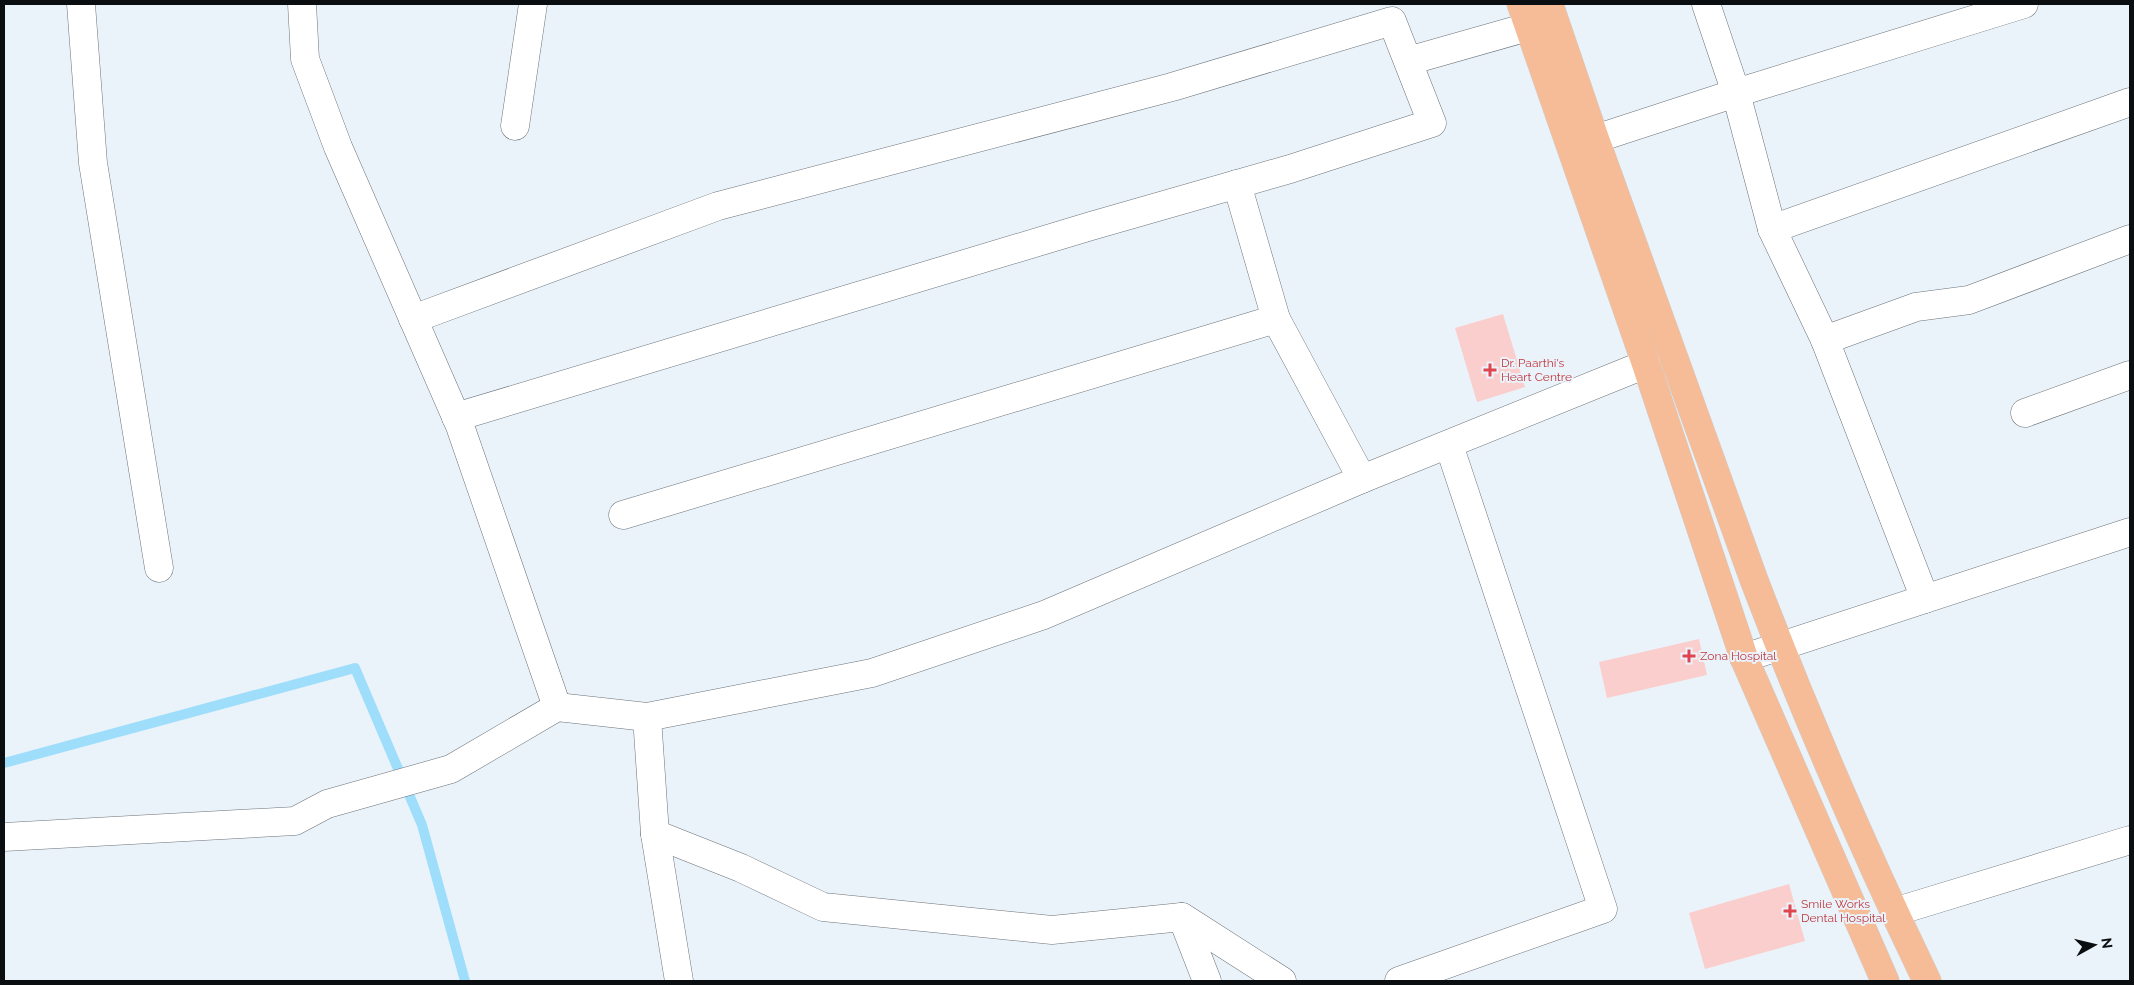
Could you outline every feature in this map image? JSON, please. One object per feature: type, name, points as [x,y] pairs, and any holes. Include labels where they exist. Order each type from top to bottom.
[{"type":"highway","points":[[1555,5],[1595,139],[1779,646],[1894,912],[1927,981]]},
{"type":"highway","points":[[1524,16],[1646,364],[1744,658],[1885,981]]},
{"type":"street","points":[[80,4],[93,163],[158,568]]},
{"type":"street","points":[[302,4],[305,59],[338,147],[456,418],[557,707]]},
{"type":"street","points":[[515,126],[533,4]]},
{"type":"street","points":[[1706,4],[1736,93],[1772,229],[1825,340],[1925,599]]},
{"type":"street","points":[[1595,139],[1736,93],[2024,4]]},
{"type":"street","points":[[1408,60],[1524,16]]},
{"type":"street","points":[[413,319],[718,206],[1172,87],[1392,21],[1432,123],[1290,169],[1091,226],[456,418]]},
{"type":"street","points":[[1772,229],[2130,102]]},
{"type":"street","points":[[1237,184],[1276,319],[1362,479]]},
{"type":"street","points":[[1825,340],[1916,307],[1969,300],[2130,239]]},
{"type":"street","points":[[623,515],[1276,319]]},
{"type":"street","points":[[4,837],[295,821],[327,804],[451,768],[557,707],[647,717],[872,673],[1044,615],[1362,479],[1646,364]]},
{"type":"street","points":[[2025,413],[2130,376]]},
{"type":"street","points":[[1399,981],[1603,909],[1449,444]]},
{"type":"street","points":[[1744,658],[2130,532]]},
{"type":"street","points":[[647,717],[656,834],[678,981]]},
{"type":"street","points":[[656,834],[741,868],[823,907],[1052,930],[1182,917],[1282,981]]},
{"type":"street","points":[[1894,912],[2130,840]]},
{"type":"street","points":[[1182,917],[1207,981]]},
{"type":"building","points":[[1503,314],[1525,387],[1477,402],[1455,328]]},
{"type":"building","points":[[1699,639],[1707,675],[1607,698],[1599,662]]},
{"type":"building","points":[[1789,884],[1805,941],[1705,969],[1689,913]]},
{"type":"waterway","points":[[4,763],[355,668],[422,825],[465,981]]},
{"type":"place","name":"Dr. Paarthi's Heart Centre","points":[[1490,370]]},
{"type":"place","name":"Zona Hospital","points":[[1689,656]]},
{"type":"place","name":"Smile Works Dental Hospital","points":[[1790,911]]}]
